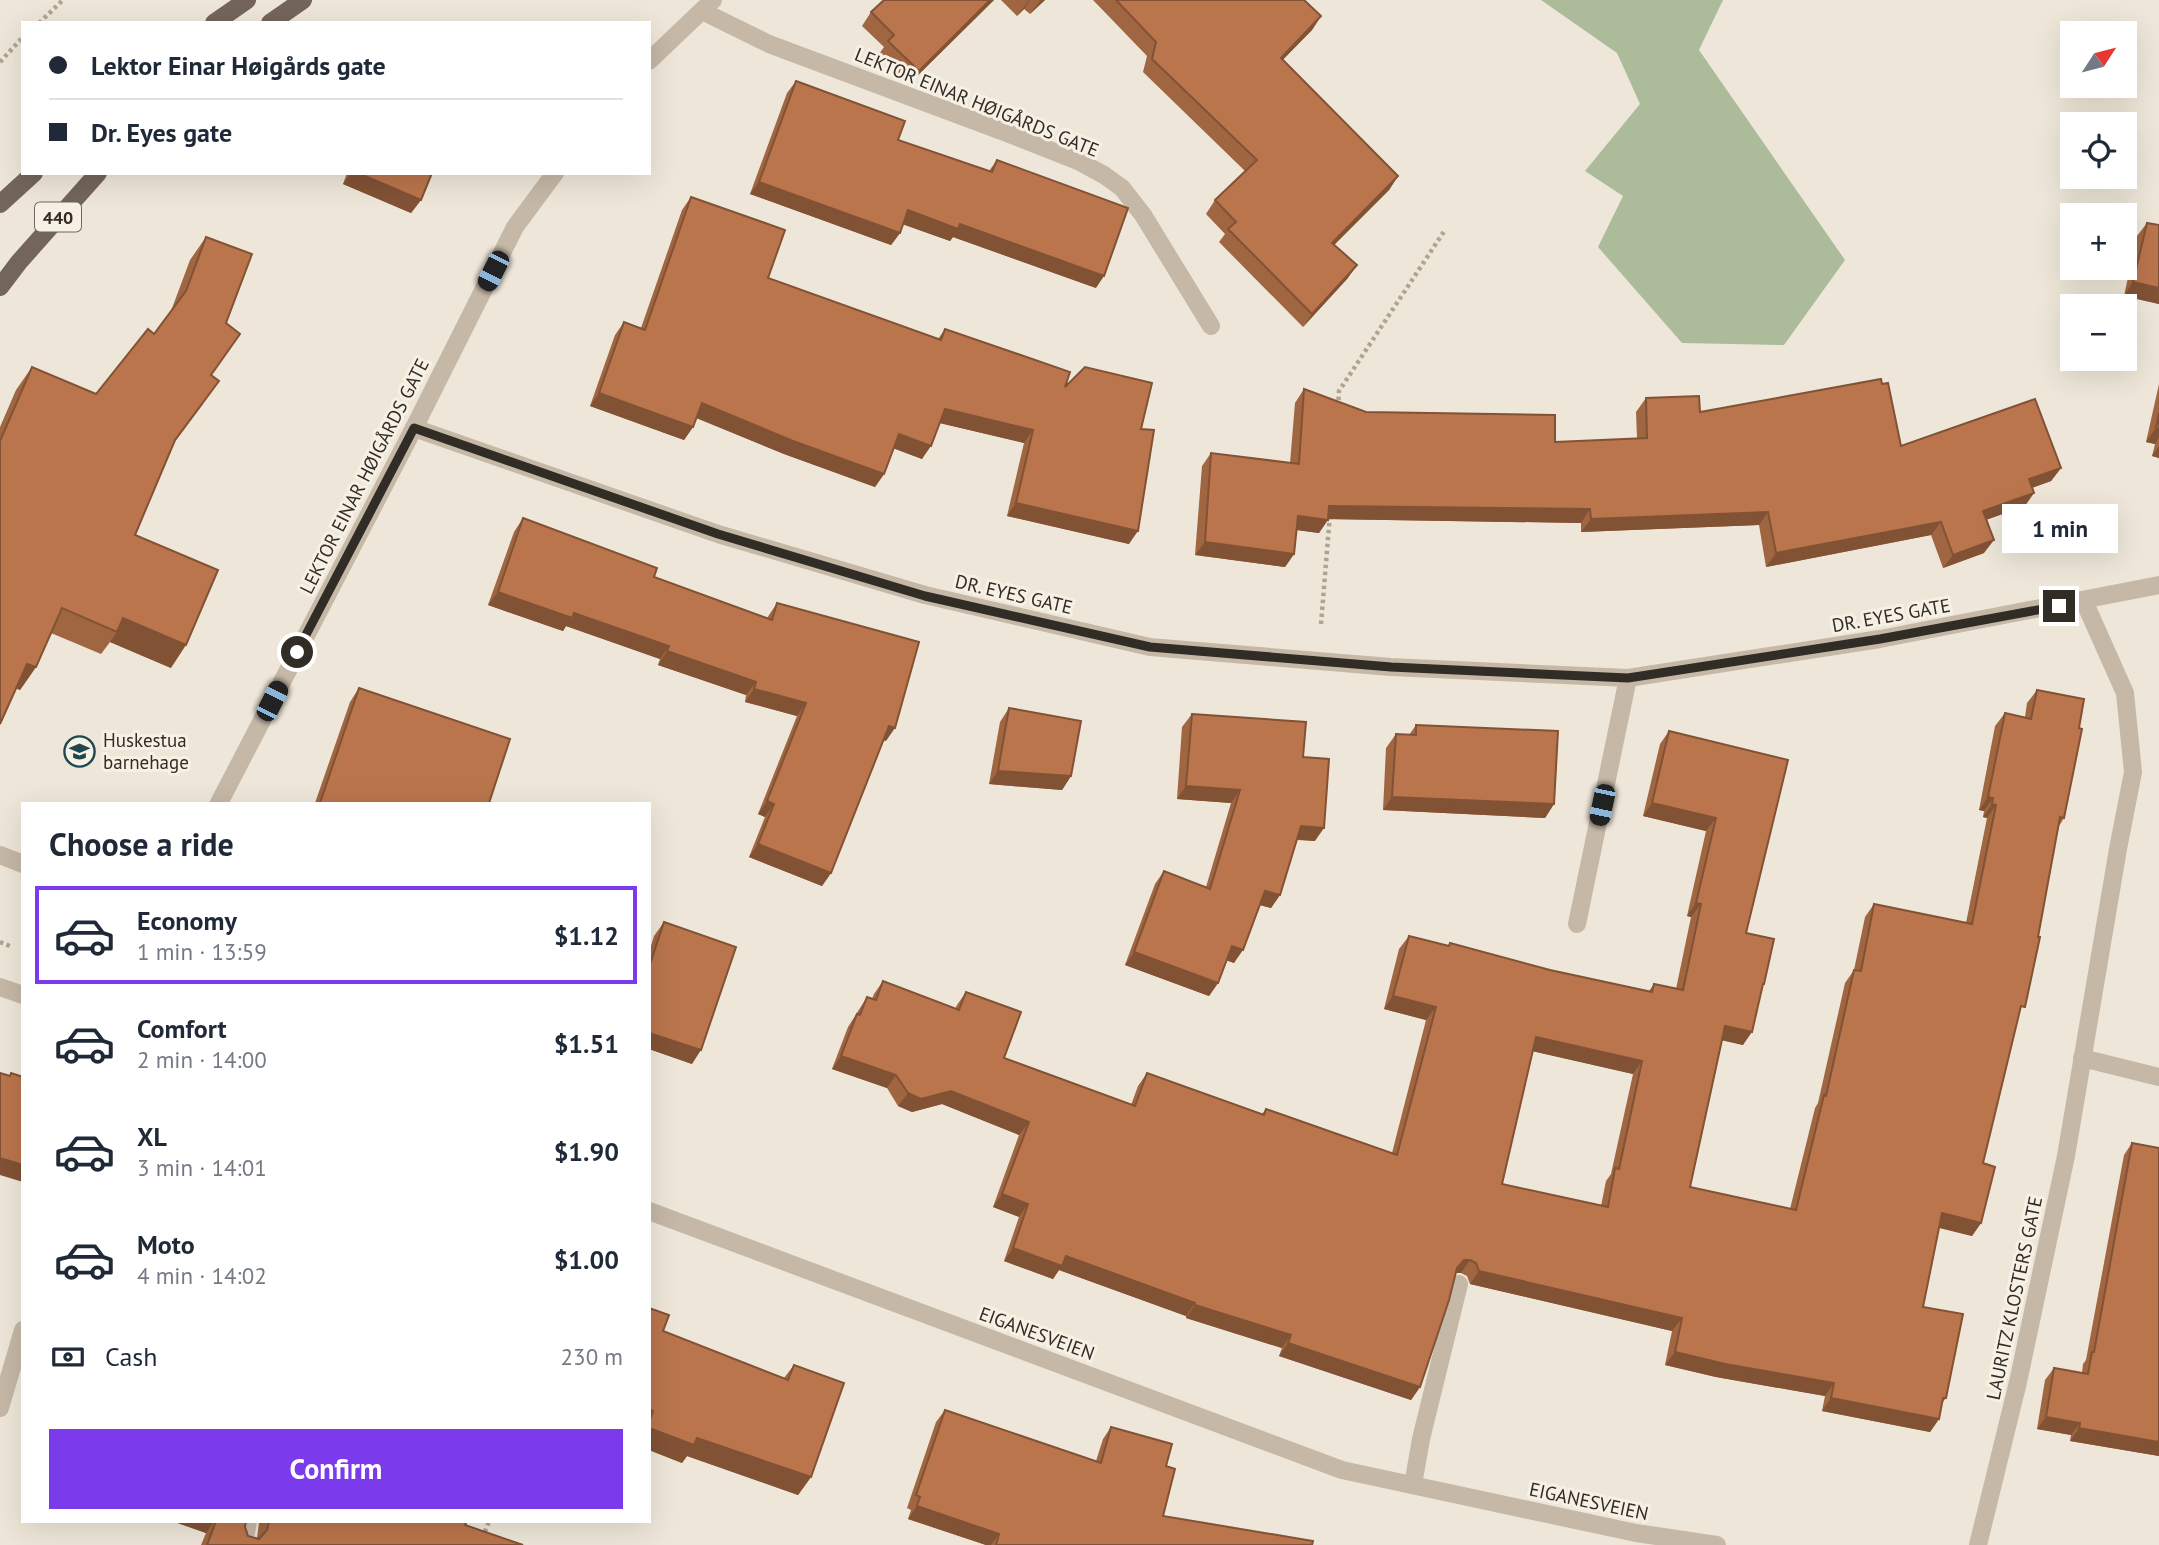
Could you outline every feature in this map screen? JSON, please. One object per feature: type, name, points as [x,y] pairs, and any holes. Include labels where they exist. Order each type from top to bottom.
[{"type":"main road","points":[[217,21],[247,0]]},
{"type":"main road","points":[[273,21],[303,0]]},
{"type":"main road","name":"440","points":[[0,204],[32,175]]},
{"type":"main road","name":"440","points":[[0,288],[19,262],[96,175]]},
{"type":"street","name":"LEKTOR EINAR HØIGÅRDS GATE","points":[[651,59],[708,5],[769,44],[1080,162],[1122,188],[1143,215],[1211,326]]},
{"type":"street","name":"LEKTOR EINAR HØIGÅRDS GATE","points":[[220,802],[515,227],[554,175]]},
{"type":"street","name":"DR. EYES GATE","points":[[414,428],[718,534],[925,596],[1150,647],[1391,667],[1628,678],[1880,639],[2159,585]]},
{"type":"street","name":"LAURITZ KLOSTERS GATE","points":[[1978,1545],[2066,1156],[2133,772],[2125,693],[2084,601]]},
{"type":"street","points":[[1577,924],[1628,678]]},
{"type":"street","points":[[0,855],[21,863]]},
{"type":"street","points":[[0,987],[21,994]]},
{"type":"street","points":[[2082,1058],[2159,1077]]},
{"type":"street","name":"EIGANESVEIEN","points":[[651,1212],[1342,1470],[1636,1533],[1717,1545]]},
{"type":"street","points":[[1413,1485],[1421,1439],[1459,1284]]},
{"type":"street","points":[[0,1408],[21,1337]]},
{"type":"street","points":[[244,1545],[248,1523]]},
{"type":"path","points":[[41,21],[63,0]]},
{"type":"path","points":[[0,62],[21,39]]},
{"type":"path","points":[[1337,418],[1339,391],[1445,230]]},
{"type":"path","points":[[1319,659],[1330,512]]},
{"type":"path","points":[[480,1545],[488,1523]]},
{"type":"green space","points":[[1541,0],[1723,0],[1699,50],[1845,260],[1784,345],[1682,343],[1598,247],[1623,196],[1585,171],[1640,104],[1617,53]]},
{"type":"building","points":[[884,0],[990,0],[919,71],[888,41],[894,35],[871,12]]},
{"type":"building","points":[[1116,0],[1304,0],[1321,16],[1281,58],[1398,176],[1332,243],[1357,265],[1312,314],[1228,229],[1236,222],[1215,200],[1257,160],[1152,59],[1156,42]]},
{"type":"building","points":[[796,81],[905,121],[898,140],[992,172],[997,160],[1128,208],[1104,276],[960,224],[958,229],[908,210],[900,233],[759,182]]},
{"type":"building","points":[[363,175],[431,175],[421,200]]},
{"type":"building","points":[[691,197],[785,230],[768,278],[941,340],[945,329],[1070,372],[1065,387],[1085,367],[1152,383],[1141,429],[1154,430],[1138,531],[1016,503],[1033,430],[945,409],[931,446],[899,434],[884,474],[793,441],[702,403],[693,427],[599,393],[624,322],[645,330]]},
{"type":"building","points":[[2147,223],[2159,225],[2159,288],[2133,282],[2137,280],[2137,265]]},
{"type":"building","points":[[206,237],[252,254],[226,323],[240,334],[211,375],[219,381],[175,440],[135,535],[218,570],[186,645],[123,618],[117,632],[62,608],[36,667],[27,664],[0,724],[0,441],[32,367],[96,394],[148,329],[154,334],[186,291]]},
{"type":"building","points":[[1881,379],[1882,384],[1888,383],[1901,446],[2035,399],[2061,468],[2029,479],[2034,493],[1983,511],[1994,540],[1953,555],[1941,522],[1776,553],[1768,512],[1591,519],[1590,509],[1329,506],[1328,520],[1298,516],[1294,554],[1205,542],[1211,453],[1299,464],[1304,389],[1366,412],[1555,415],[1555,442],[1647,438],[1646,398],[1699,396],[1700,412]]},
{"type":"building","points":[[523,518],[657,568],[654,577],[772,620],[777,603],[919,642],[895,728],[889,726],[831,873],[758,844],[774,804],[767,801],[806,703],[754,689],[756,682],[667,651],[669,646],[574,613],[572,618],[498,592]]},
{"type":"building","points":[[359,688],[510,739],[489,802],[320,802]]},
{"type":"building","points":[[2037,690],[2084,699],[2079,728],[2082,729],[2064,818],[2060,817],[2025,1007],[2021,1006],[1983,1163],[1995,1167],[1981,1223],[1942,1213],[1923,1307],[1963,1314],[1946,1398],[1943,1398],[1939,1419],[1831,1398],[1834,1383],[1725,1364],[1675,1352],[1682,1318],[1479,1271],[1476,1263],[1470,1260],[1464,1260],[1457,1268],[1420,1387],[1288,1343],[1291,1335],[1195,1305],[1066,1256],[1062,1266],[1013,1248],[1028,1204],[1002,1194],[1029,1122],[951,1091],[921,1099],[908,1093],[896,1075],[841,1056],[857,1014],[860,1015],[867,997],[876,1000],[883,981],[959,1010],[966,992],[1021,1012],[1004,1058],[1135,1106],[1147,1073],[1264,1115],[1266,1109],[1397,1155],[1436,1007],[1393,996],[1409,936],[1449,946],[1450,943],[1550,970],[1652,992],[1654,984],[1683,990],[1701,904],[1696,903],[1716,818],[1652,803],[1669,731],[1788,760],[1746,933],[1774,939],[1764,984],[1752,1032],[1725,1026],[1690,1187],[1796,1210],[1824,1095],[1826,1096],[1854,970],[1861,971],[1874,904],[1972,924],[1996,805],[1992,804],[1993,798],[1988,797],[2005,713],[2031,719]],"holes":[[[1536,1037],[1642,1061],[1608,1207],[1502,1184]]]},
{"type":"building","points":[[1009,708],[1081,721],[1071,776],[998,771]]},
{"type":"building","points":[[1192,714],[1306,722],[1303,757],[1329,759],[1324,828],[1301,826],[1280,895],[1265,891],[1243,950],[1232,946],[1218,983],[1134,952],[1164,871],[1210,889],[1240,790],[1186,786]]},
{"type":"building","points":[[1416,725],[1558,731],[1554,804],[1392,797],[1396,734],[1416,735]]},
{"type":"building","points":[[664,922],[736,947],[701,1050],[651,1034],[651,961]]},
{"type":"building","points":[[0,1073],[10,1076],[11,1073],[21,1076],[21,1164],[0,1158]]},
{"type":"building","points":[[2132,1143],[2159,1148],[2159,1442],[2079,1428],[2080,1423],[2046,1417],[2054,1368],[2088,1374]]},
{"type":"building","points":[[651,1309],[669,1315],[663,1331],[788,1380],[794,1365],[844,1383],[811,1477],[697,1438],[694,1445],[651,1429]]},
{"type":"building","points":[[945,1410],[1101,1463],[1111,1427],[1172,1444],[1166,1466],[1175,1469],[1163,1516],[1313,1541],[1312,1545],[996,1545],[999,1534],[917,1506],[920,1497],[916,1495]]},
{"type":"building","points":[[215,1523],[246,1523],[248,1536],[259,1539],[267,1530],[269,1523],[466,1523],[465,1525],[523,1545],[207,1545]]},
{"type":"place","name":"Huskestua barnehage","points":[[80,751]]},
{"type":"route","points":[[297,652],[414,428],[718,534],[925,596],[1150,647],[1391,667],[1628,678],[1880,639],[2059,606]]}]
